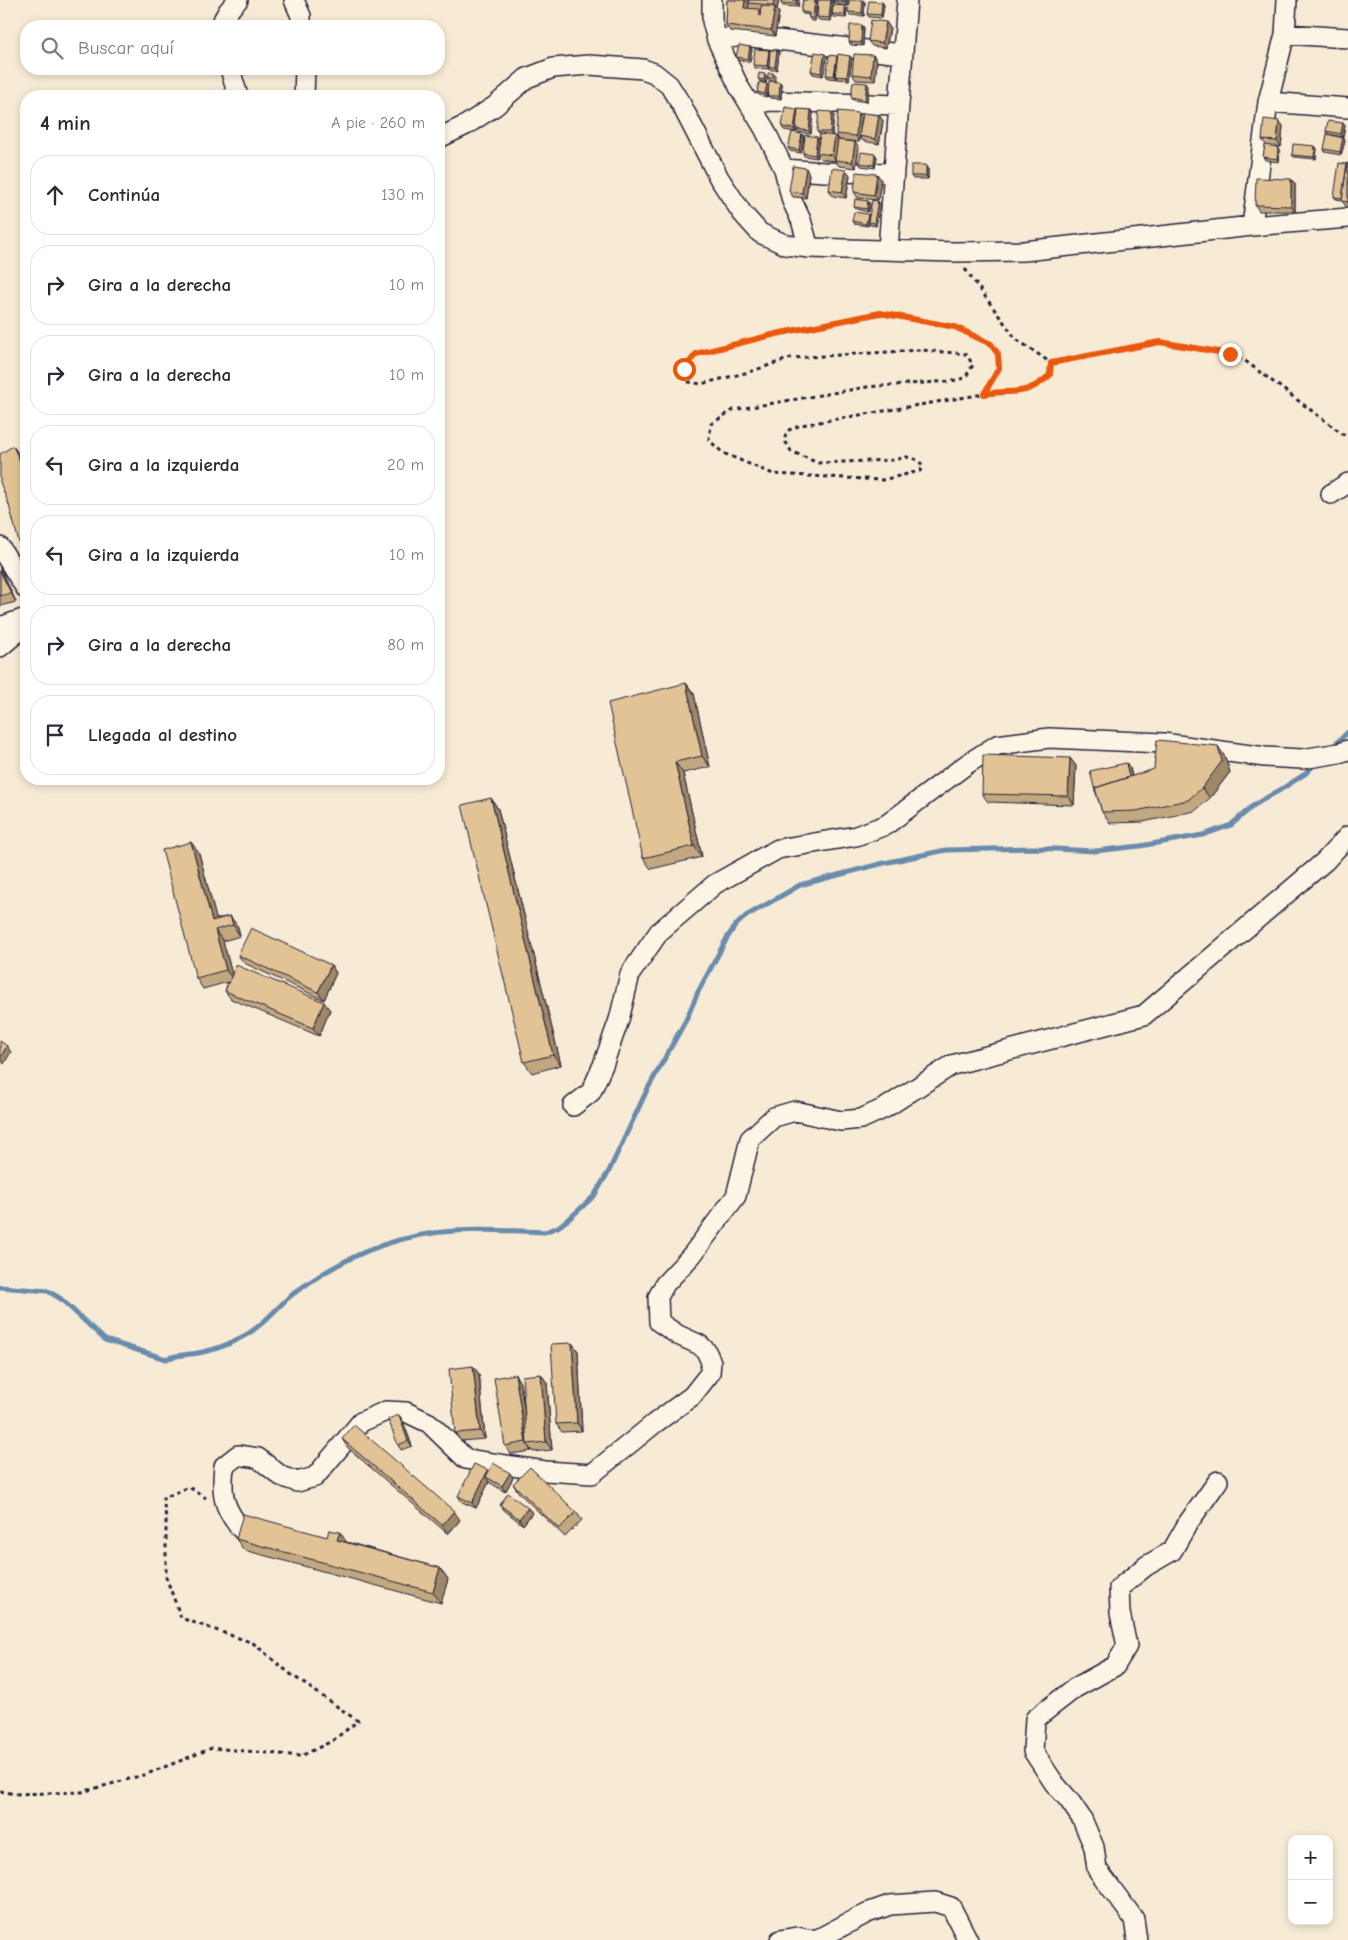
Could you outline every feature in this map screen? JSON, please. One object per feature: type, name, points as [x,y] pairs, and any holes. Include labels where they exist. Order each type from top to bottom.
[{"type":"street","points":[[223,20],[238,0]]},
{"type":"street","points":[[294,0],[301,20]]},
{"type":"street","points":[[712,0],[712,21],[717,40],[739,87],[764,128],[784,169],[792,201],[801,220],[809,248]]},
{"type":"street","points":[[888,249],[907,0]]},
{"type":"street","points":[[1252,226],[1268,102],[1285,34],[1287,0]]},
{"type":"street","points":[[1285,34],[1348,38]]},
{"type":"street","points":[[717,40],[742,36],[902,54]]},
{"type":"street","points":[[445,135],[466,125],[495,106],[527,78],[553,68],[589,64],[643,69],[654,72],[669,85],[681,104],[719,178],[742,213],[760,233],[786,245],[809,248],[954,252],[1024,251],[1252,226],[1348,218]]},
{"type":"street","points":[[232,75],[236,90]]},
{"type":"street","points":[[304,90],[305,75]]},
{"type":"street","points":[[750,105],[770,101],[898,105]]},
{"type":"street","points":[[1268,102],[1348,108]]},
{"type":"street","points":[[784,169],[824,172],[893,173]]},
{"type":"street","points":[[1331,494],[1348,483]]},
{"type":"street","points":[[0,547],[20,579]]},
{"type":"street","points":[[0,626],[20,620]]},
{"type":"street","points":[[0,647],[20,630]]},
{"type":"street","points":[[573,1106],[591,1092],[603,1065],[619,1020],[630,974],[659,932],[715,884],[778,849],[856,836],[886,825],[967,764],[997,745],[1059,738],[1163,743],[1265,757],[1302,759],[1348,750]]},
{"type":"street","points":[[242,1530],[226,1509],[222,1482],[224,1466],[238,1456],[258,1458],[281,1476],[297,1482],[315,1477],[361,1422],[386,1411],[406,1412],[429,1424],[466,1460],[545,1471],[592,1474],[655,1422],[692,1396],[710,1373],[711,1362],[700,1344],[678,1336],[659,1322],[658,1297],[665,1284],[692,1255],[736,1196],[750,1139],[763,1126],[774,1117],[795,1111],[841,1121],[861,1119],[884,1108],[952,1066],[1144,1015],[1325,860],[1348,836]]},
{"type":"street","points":[[1137,1940],[1134,1919],[1097,1869],[1094,1847],[1082,1820],[1033,1751],[1034,1718],[1075,1688],[1115,1666],[1127,1646],[1120,1613],[1119,1588],[1146,1566],[1172,1551],[1188,1523],[1218,1480]]},
{"type":"street","points":[[780,1940],[797,1937],[811,1940],[820,1938],[867,1913],[890,1905],[936,1902],[951,1907],[968,1940]]},
{"type":"path","points":[[954,252],[1016,339],[1051,363],[1160,342],[1230,354],[1244,360],[1348,438]]},
{"type":"path","points":[[984,394],[999,368],[998,354],[991,344],[955,327],[880,313],[776,334],[696,354],[684,369],[689,382],[702,384],[749,372],[791,358],[921,350],[966,354],[974,365],[965,378],[950,381],[868,387],[733,410],[711,424],[709,440],[723,453],[773,474],[882,480],[920,471],[923,466],[918,460],[907,457],[893,460],[818,463],[791,451],[784,439],[789,430],[801,426],[984,394],[1023,392],[1037,386],[1050,375],[1051,363]]},
{"type":"path","points":[[0,1790],[15,1794],[82,1792],[147,1774],[212,1748],[301,1756],[332,1741],[358,1720],[289,1673],[252,1643],[181,1618],[166,1577],[166,1518],[163,1498],[189,1488],[226,1509]]},
{"type":"building","points":[[727,0],[745,0],[744,8],[759,9],[760,16],[761,6],[775,7],[771,30],[726,25]]},
{"type":"building","points":[[749,0],[774,0],[773,5],[748,3]]},
{"type":"building","points":[[782,0],[796,0],[796,4],[781,3]]},
{"type":"building","points":[[803,0],[815,0],[813,18],[809,18],[809,13],[801,12]]},
{"type":"building","points":[[818,0],[831,0],[829,18],[817,17]]},
{"type":"building","points":[[833,0],[846,0],[845,3]]},
{"type":"building","points":[[849,0],[863,0],[862,13],[848,12]]},
{"type":"building","points":[[869,1],[882,2],[881,15],[867,14]]},
{"type":"building","points":[[833,5],[845,6],[845,15],[832,14]]},
{"type":"building","points":[[871,20],[886,22],[882,43],[868,41]]},
{"type":"building","points":[[850,25],[862,25],[861,43],[849,42]]},
{"type":"building","points":[[739,45],[750,47],[748,59],[736,57]]},
{"type":"building","points":[[755,49],[769,50],[767,66],[753,65]]},
{"type":"building","points":[[770,50],[777,50],[775,67],[769,67]]},
{"type":"building","points":[[815,52],[825,54],[821,73],[811,71]]},
{"type":"building","points":[[838,54],[850,56],[847,77],[835,76]]},
{"type":"building","points":[[854,54],[873,55],[871,76],[852,74]]},
{"type":"building","points":[[829,55],[837,56],[834,76],[826,75]]},
{"type":"building","points":[[759,73],[765,74],[764,80],[758,79]]},
{"type":"building","points":[[768,73],[773,73],[773,78],[768,78]]},
{"type":"building","points":[[769,81],[780,82],[779,96],[768,96]]},
{"type":"building","points":[[759,82],[767,84],[765,94],[757,92]]},
{"type":"building","points":[[853,82],[867,83],[865,100],[851,97]]},
{"type":"building","points":[[785,107],[797,109],[794,129],[782,127]]},
{"type":"building","points":[[798,109],[811,110],[809,131],[796,129]]},
{"type":"building","points":[[819,111],[832,112],[830,132],[817,132]]},
{"type":"building","points":[[838,111],[858,113],[856,136],[836,134]]},
{"type":"building","points":[[863,113],[879,115],[875,139],[859,136]]},
{"type":"building","points":[[1264,119],[1279,121],[1277,141],[1262,140]]},
{"type":"building","points":[[1328,121],[1343,123],[1341,134],[1326,131]]},
{"type":"building","points":[[792,132],[802,134],[799,150],[788,148]]},
{"type":"building","points":[[820,134],[835,136],[832,155],[817,153]]},
{"type":"building","points":[[1327,134],[1343,138],[1340,152],[1324,149]]},
{"type":"building","points":[[805,135],[817,137],[815,155],[803,153]]},
{"type":"building","points":[[838,140],[855,142],[852,162],[835,160]]},
{"type":"building","points":[[1293,144],[1315,146],[1314,157],[1292,155]]},
{"type":"building","points":[[1265,145],[1278,147],[1277,159],[1263,157]]},
{"type":"building","points":[[861,152],[875,154],[874,165],[859,163]]},
{"type":"building","points":[[1339,163],[1347,164],[1342,198],[1334,197]]},
{"type":"building","points":[[1348,163],[1348,202],[1342,201]]},
{"type":"building","points":[[911,165],[926,165],[926,176],[911,176]]},
{"type":"building","points":[[793,166],[806,168],[802,193],[789,191]]},
{"type":"building","points":[[832,168],[846,170],[842,192],[829,190]]},
{"type":"building","points":[[856,172],[877,174],[874,195],[854,192]]},
{"type":"building","points":[[1256,178],[1291,179],[1291,206],[1255,205]]},
{"type":"building","points":[[855,199],[868,201],[867,209],[854,207]]},
{"type":"building","points":[[872,200],[878,201],[874,223],[868,222]]},
{"type":"building","points":[[854,212],[868,214],[866,224],[852,221]]},
{"type":"building","points":[[13,446],[20,461],[20,546],[9,505],[0,482],[0,454]]},
{"type":"building","points":[[0,571],[11,593],[0,596]]},
{"type":"building","points":[[686,683],[702,756],[675,762],[694,846],[643,858],[608,703]]},
{"type":"building","points":[[1157,740],[1218,746],[1222,761],[1202,788],[1188,800],[1136,811],[1102,812],[1095,788],[1154,769]]},
{"type":"building","points":[[983,755],[1070,758],[1068,796],[982,794]]},
{"type":"building","points":[[1126,763],[1129,777],[1095,788],[1095,791],[1090,771]]},
{"type":"building","points":[[491,798],[553,1055],[524,1062],[462,805]]},
{"type":"building","points":[[191,842],[212,921],[230,916],[233,925],[215,930],[226,970],[196,978],[162,850]]},
{"type":"building","points":[[251,928],[331,965],[318,992],[238,955]]},
{"type":"building","points":[[236,965],[324,1002],[313,1028],[225,991]]},
{"type":"building","points":[[0,1041],[7,1046],[0,1058]]},
{"type":"building","points":[[572,1343],[577,1423],[556,1424],[551,1344]]},
{"type":"building","points":[[473,1366],[480,1431],[455,1433],[449,1369]]},
{"type":"building","points":[[515,1374],[526,1442],[505,1446],[494,1378]]},
{"type":"building","points":[[541,1374],[546,1442],[527,1444],[522,1376]]},
{"type":"building","points":[[399,1415],[408,1441],[398,1445],[388,1419]]},
{"type":"building","points":[[354,1425],[454,1511],[442,1525],[342,1439]]},
{"type":"building","points":[[493,1463],[510,1473],[502,1486],[486,1477]]},
{"type":"building","points":[[474,1464],[488,1470],[472,1503],[458,1496]]},
{"type":"building","points":[[530,1467],[576,1512],[559,1529],[513,1484]]},
{"type":"building","points":[[508,1493],[528,1508],[519,1519],[500,1505]]},
{"type":"building","points":[[243,1514],[327,1537],[329,1530],[340,1532],[337,1540],[440,1568],[433,1592],[236,1539]]},
{"type":"waterway","points":[[1332,747],[1348,732]]},
{"type":"waterway","points":[[0,1287],[48,1291],[61,1299],[105,1340],[166,1359],[208,1351],[237,1340],[255,1329],[291,1295],[313,1280],[346,1261],[380,1246],[398,1240],[435,1233],[477,1230],[545,1232],[558,1227],[594,1196],[609,1171],[647,1090],[686,1020],[698,992],[727,938],[735,926],[746,916],[800,885],[884,863],[946,850],[1035,848],[1095,851],[1140,846],[1203,835],[1231,825],[1254,805],[1305,774],[1317,762]]},
{"type":"route","points":[[684,369],[696,354],[776,334],[880,313],[955,327],[991,344],[998,354],[999,368],[995,378],[984,394],[1023,392],[1037,386],[1050,375],[1051,363],[1160,342],[1230,354]]}]
